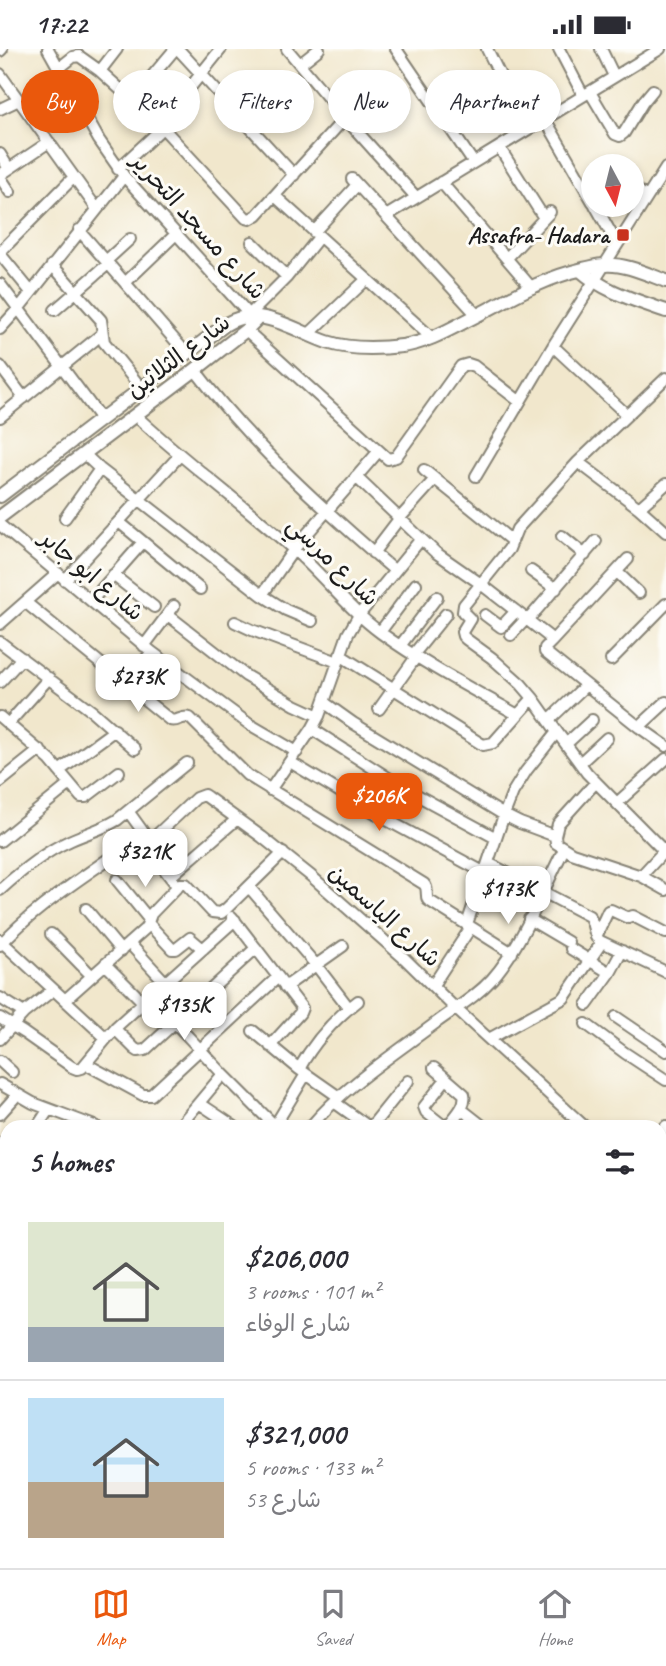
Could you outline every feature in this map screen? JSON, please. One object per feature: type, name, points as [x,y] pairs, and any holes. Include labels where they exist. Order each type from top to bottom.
[{"type":"street","name":"شارع مسجد التحرير","points":[[49,49],[58,69]]},
{"type":"street","points":[[100,71],[117,49]]},
{"type":"street","points":[[158,70],[176,49],[294,175]]},
{"type":"street","points":[[201,74],[221,49]]},
{"type":"street","points":[[287,49],[328,98]]},
{"type":"street","points":[[300,64],[319,49]]},
{"type":"street","points":[[397,49],[473,162]]},
{"type":"street","points":[[487,49],[497,70]]},
{"type":"street","points":[[559,49],[615,134],[620,136],[624,133],[653,90]]},
{"type":"street","points":[[601,49],[614,76]]},
{"type":"street","points":[[561,108],[660,49]]},
{"type":"street","points":[[58,69],[72,57],[79,56],[113,83]]},
{"type":"street","points":[[0,74],[21,104],[0,109]]},
{"type":"street","points":[[168,133],[243,216],[250,219],[257,215],[294,175],[328,132]]},
{"type":"street","points":[[42,133],[97,209]]},
{"type":"street","name":"شارع مسجد التحرير","points":[[95,133],[121,173],[252,320],[378,451]]},
{"type":"street","points":[[0,329],[97,209],[121,173],[157,133]]},
{"type":"street","points":[[358,133],[416,197]]},
{"type":"street","points":[[386,216],[522,133]]},
{"type":"street","points":[[554,133],[581,180]]},
{"type":"street","points":[[3,174],[49,142]]},
{"type":"street","points":[[499,146],[547,215],[507,258]]},
{"type":"street","points":[[0,154],[10,193]]},
{"type":"street","points":[[475,476],[553,346],[666,168]]},
{"type":"street","points":[[31,292],[0,253],[74,177]]},
{"type":"street","points":[[252,320],[287,277],[355,182],[477,315]]},
{"type":"street","points":[[441,182],[531,287]]},
{"type":"street","points":[[275,196],[432,338]]},
{"type":"street","points":[[602,217],[617,244]]},
{"type":"street","points":[[79,230],[187,354]]},
{"type":"street","points":[[125,283],[176,234]]},
{"type":"street","points":[[55,310],[130,239]]},
{"type":"street","points":[[253,243],[287,277]]},
{"type":"street","points":[[252,320],[274,320],[329,342],[354,347],[381,348],[432,338],[554,277],[605,264],[624,267],[666,281]]},
{"type":"street","points":[[52,265],[101,320],[106,346],[142,389]]},
{"type":"street","points":[[580,270],[608,290],[666,311]]},
{"type":"street","points":[[309,334],[367,279]]},
{"type":"street","points":[[0,284],[101,419]]},
{"type":"street","name":"شارع الثلاثين","points":[[0,496],[226,324],[236,319],[252,320]]},
{"type":"street","name":"شارع الثلاثين","points":[[0,517],[195,370],[252,320]]},
{"type":"street","points":[[0,417],[102,334]]},
{"type":"street","points":[[553,346],[627,415]]},
{"type":"street","points":[[262,595],[294,549],[378,451],[388,459],[396,457],[461,366],[468,363],[474,366],[519,401]]},
{"type":"street","points":[[0,366],[24,398]]},
{"type":"street","points":[[195,370],[239,423],[326,512],[394,571]]},
{"type":"street","points":[[641,876],[665,850],[596,782],[556,733],[533,698],[507,670],[463,636],[464,628],[470,619],[463,612],[464,605],[509,549],[517,529],[578,462],[666,378]]},
{"type":"street","name":"شارع مرسي","points":[[135,415],[294,549],[359,615],[380,632],[415,656],[518,715]]},
{"type":"street","points":[[84,454],[262,595],[286,610],[312,621]]},
{"type":"street","points":[[0,624],[62,576],[119,523],[180,454]]},
{"type":"street","points":[[578,462],[666,532]]},
{"type":"street","points":[[65,518],[100,469]]},
{"type":"street","points":[[424,470],[512,541]]},
{"type":"street","points":[[356,477],[449,563],[516,611],[548,636],[551,642]]},
{"type":"street","points":[[373,553],[435,479]]},
{"type":"street","points":[[639,508],[666,484]]},
{"type":"street","points":[[119,523],[200,589]]},
{"type":"street","name":"شارع ابو جابر","points":[[0,525],[91,601],[134,631],[148,649],[249,724],[297,752]]},
{"type":"street","points":[[562,536],[585,555]]},
{"type":"street","points":[[270,790],[319,716],[348,634],[359,615],[421,539]]},
{"type":"street","points":[[512,635],[596,541]]},
{"type":"street","points":[[91,601],[143,542]]},
{"type":"street","points":[[628,559],[545,648],[547,654],[666,746]]},
{"type":"street","points":[[531,571],[555,589]]},
{"type":"street","points":[[617,572],[639,593]]},
{"type":"street","points":[[113,575],[154,607]]},
{"type":"street","points":[[380,632],[416,584]]},
{"type":"street","points":[[400,646],[437,597]]},
{"type":"street","points":[[25,602],[170,720],[190,718],[242,771],[424,884],[428,900],[512,953]]},
{"type":"street","points":[[611,660],[666,604]]},
{"type":"street","points":[[125,683],[171,611],[246,676],[319,716]]},
{"type":"street","points":[[485,615],[501,627],[516,611]]},
{"type":"street","points":[[379,709],[446,614]]},
{"type":"street","points":[[235,622],[339,658],[484,745],[493,743],[533,698]]},
{"type":"street","points":[[0,642],[93,712],[135,749]]},
{"type":"street","points":[[0,682],[22,658]]},
{"type":"street","points":[[49,678],[3,721],[40,750],[79,796],[86,797],[119,772]]},
{"type":"street","points":[[549,720],[586,685]]},
{"type":"street","points":[[639,727],[666,702]]},
{"type":"street","points":[[324,703],[503,815],[555,836]]},
{"type":"street","points":[[566,744],[592,720]]},
{"type":"street","points":[[312,729],[404,788],[496,838]]},
{"type":"street","points":[[60,771],[115,730]]},
{"type":"street","points":[[433,985],[469,925],[503,815],[513,792],[556,733]]},
{"type":"street","points":[[580,763],[607,738]]},
{"type":"street","points":[[0,782],[40,750]]},
{"type":"street","points":[[617,803],[666,759]]},
{"type":"street","points":[[289,762],[387,820],[486,868],[543,891],[589,916],[599,940],[666,972]]},
{"type":"street","points":[[0,890],[51,850],[117,820],[187,763]]},
{"type":"street","points":[[596,782],[558,824],[556,843],[580,857],[641,876],[666,890]]},
{"type":"street","points":[[0,841],[70,784]]},
{"type":"street","name":"شارع الياسمين","points":[[145,838],[200,796],[208,797],[283,853],[396,951],[576,1120]]},
{"type":"street","points":[[128,811],[150,851],[174,882],[186,884],[212,912],[221,913],[226,909],[283,853]]},
{"type":"street","points":[[65,1000],[146,928],[174,882],[237,820]]},
{"type":"street","points":[[106,1038],[1,943],[49,901],[145,838]]},
{"type":"street","points":[[317,1120],[361,1079],[476,995],[491,980],[512,953],[564,849]]},
{"type":"street","points":[[117,880],[172,949],[190,938],[203,949]]},
{"type":"street","points":[[249,887],[354,1004],[320,1036],[278,1120]]},
{"type":"street","points":[[86,909],[165,982]]},
{"type":"street","points":[[226,909],[300,1005],[301,1011],[270,1046]]},
{"type":"street","points":[[489,1039],[564,998],[589,961],[608,911],[628,918],[633,916],[666,933]]},
{"type":"street","points":[[529,919],[610,973]]},
{"type":"street","points":[[0,1019],[72,1067],[82,1067],[115,1028],[235,920]]},
{"type":"street","points":[[51,934],[92,976]]},
{"type":"street","points":[[285,987],[343,946]]},
{"type":"street","points":[[115,1028],[135,1049],[142,1051],[256,948]]},
{"type":"street","points":[[587,1005],[622,951]]},
{"type":"street","points":[[105,964],[175,1022],[268,1120]]},
{"type":"street","points":[[86,1064],[147,1096],[155,1093],[278,977]]},
{"type":"street","points":[[0,1039],[24,1013],[53,990]]},
{"type":"street","points":[[0,998],[24,1013]]},
{"type":"street","points":[[616,1017],[664,1046]]},
{"type":"street","points":[[586,1024],[666,1080]]},
{"type":"street","points":[[253,1031],[362,1120]]},
{"type":"street","points":[[0,1061],[12,1072]]},
{"type":"street","points":[[434,1068],[464,1094],[466,1099],[452,1120]]},
{"type":"street","points":[[184,1120],[223,1074]]},
{"type":"street","points":[[437,1120],[424,1107],[446,1079]]},
{"type":"street","points":[[376,1120],[408,1081]]},
{"type":"street","points":[[0,1084],[17,1095],[78,1120]]},
{"type":"street","points":[[0,1114],[17,1095]]},
{"type":"street","points":[[198,1103],[224,1120]]},
{"type":"street","points":[[42,1120],[49,1109]]},
{"type":"street","points":[[461,1109],[475,1120]]},
{"type":"place","name":"Assafra- Hadara","points":[[623,235]]}]
